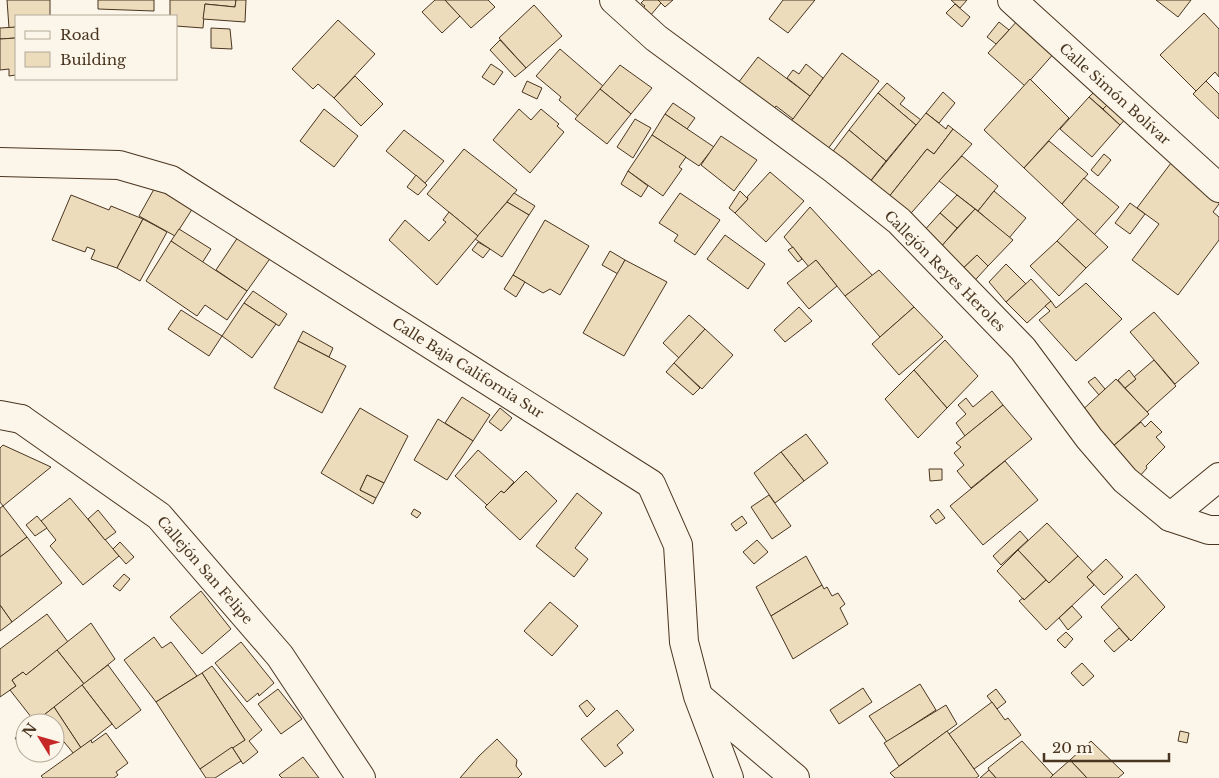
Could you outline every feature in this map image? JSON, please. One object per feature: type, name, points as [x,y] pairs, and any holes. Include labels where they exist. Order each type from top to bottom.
[{"type":"street","name":"Callejón Reyes Heroles","points":[[614,0],[656,38],[835,170],[898,221],[1023,349],[1088,438],[1125,480],[1170,517]]},
{"type":"street","name":"Calle Simón Bolívar","points":[[1012,0],[1219,188]]},
{"type":"street","name":"Calle Baja California Sur","points":[[0,162],[119,165],[171,180],[651,484],[678,546],[684,642],[698,696],[729,778]]},
{"type":"street","name":"Callejón San Felipe","points":[[10,417],[159,516],[280,656],[361,778]]},
{"type":"street","points":[[1170,517],[1219,477]]},
{"type":"street","points":[[1170,517],[1209,530],[1219,530]]},
{"type":"street","points":[[698,696],[795,778]]},
{"type":"building","points":[[7,0],[50,0],[50,15],[15,15],[15,27],[9,28]]},
{"type":"building","points":[[98,0],[154,0],[154,11],[98,9]]},
{"type":"building","points":[[170,0],[236,0],[235,7],[205,4],[203,28],[178,26],[178,15],[170,15]]},
{"type":"building","points":[[236,0],[246,0],[245,22],[203,19],[205,4],[235,7]]},
{"type":"building","points":[[435,0],[445,0],[460,16],[442,33],[422,12]]},
{"type":"building","points":[[445,0],[488,0],[495,7],[471,28]]},
{"type":"building","points":[[644,0],[658,0],[661,3],[650,16],[636,15],[645,6],[641,3]]},
{"type":"building","points":[[658,0],[673,0],[665,7]]},
{"type":"building","points":[[783,0],[815,0],[788,33],[769,19]]},
{"type":"building","points":[[951,0],[967,0],[960,8]]},
{"type":"building","points":[[1156,0],[1191,0],[1178,17]]},
{"type":"building","points":[[955,4],[970,17],[962,27],[946,13]]},
{"type":"building","points":[[534,5],[562,36],[526,68],[499,38]]},
{"type":"building","points":[[1204,13],[1219,29],[1219,77],[1215,72],[1196,91],[1160,55]]},
{"type":"building","points":[[1019,19],[1056,51],[1025,86],[988,53]]},
{"type":"building","points":[[338,20],[375,54],[334,98],[318,84],[313,89],[292,69]]},
{"type":"building","points":[[999,22],[1009,30],[996,44],[987,37]]},
{"type":"building","points":[[15,27],[15,38],[0,39],[0,28]]},
{"type":"building","points":[[211,28],[230,29],[232,49],[211,48]]},
{"type":"building","points":[[15,38],[15,75],[9,76],[9,69],[0,70],[0,39]]},
{"type":"building","points":[[500,40],[526,68],[515,77],[490,50]]},
{"type":"building","points":[[560,49],[603,86],[578,116],[559,100],[561,97],[536,76]]},
{"type":"building","points":[[842,53],[879,81],[824,154],[788,125]]},
{"type":"building","points":[[758,57],[810,96],[793,119],[776,106],[771,113],[735,87]]},
{"type":"building","points":[[491,64],[503,72],[494,85],[482,77]]},
{"type":"building","points":[[806,64],[823,78],[810,96],[787,78],[793,70],[799,74]]},
{"type":"building","points":[[620,65],[652,88],[631,114],[600,89]]},
{"type":"building","points":[[355,76],[383,104],[361,126],[334,98]]},
{"type":"building","points":[[1030,79],[1069,118],[1024,168],[984,130]]},
{"type":"building","points":[[527,81],[542,88],[537,99],[522,92]]},
{"type":"building","points":[[1206,81],[1219,94],[1219,119],[1193,94]]},
{"type":"building","points":[[887,83],[905,98],[900,104],[921,120],[916,125],[878,93]]},
{"type":"building","points":[[1098,88],[1112,100],[1103,109],[1089,97]]},
{"type":"building","points":[[600,89],[631,114],[607,144],[575,119]]},
{"type":"building","points":[[943,92],[955,103],[939,123],[926,113]]},
{"type":"building","points":[[878,93],[916,125],[886,161],[849,130]]},
{"type":"building","points":[[1089,97],[1120,125],[1092,157],[1060,129]]},
{"type":"building","points":[[1112,100],[1129,115],[1120,125],[1103,109]]},
{"type":"building","points":[[673,103],[695,118],[687,129],[665,114]]},
{"type":"building","points":[[324,109],[358,136],[334,167],[300,141]]},
{"type":"building","points":[[519,109],[531,120],[541,109],[559,124],[557,126],[564,132],[530,173],[493,140]]},
{"type":"building","points":[[926,113],[946,129],[948,125],[953,129],[934,154],[927,149],[884,203],[865,188]]},
{"type":"building","points":[[665,114],[714,147],[699,166],[652,135]]},
{"type":"building","points":[[635,119],[651,128],[633,158],[617,147]]},
{"type":"building","points":[[953,129],[972,144],[905,220],[884,203],[927,149],[934,154]]},
{"type":"building","points":[[404,130],[444,161],[425,183],[386,151]]},
{"type":"building","points":[[849,130],[886,161],[865,188],[828,158]]},
{"type":"building","points":[[652,135],[686,157],[679,167],[682,169],[663,196],[628,171]]},
{"type":"building","points":[[721,136],[757,160],[734,191],[701,165]]},
{"type":"building","points":[[1049,141],[1088,174],[1062,204],[1024,168]]},
{"type":"building","points":[[464,149],[517,190],[478,236],[427,194]]},
{"type":"building","points":[[1104,154],[1111,160],[1098,176],[1091,170]]},
{"type":"building","points":[[962,156],[998,186],[978,211],[939,181]]},
{"type":"building","points":[[1171,163],[1219,197],[1219,204],[1213,212],[1219,217],[1219,240],[1178,295],[1132,260],[1159,224],[1137,208]]},
{"type":"building","points":[[628,171],[648,186],[641,197],[621,184]]},
{"type":"building","points":[[770,172],[804,201],[766,242],[735,213]]},
{"type":"building","points":[[416,175],[427,185],[418,195],[407,187]]},
{"type":"building","points":[[1084,178],[1119,207],[1094,235],[1062,204]]},
{"type":"building","points":[[158,182],[198,200],[175,236],[139,216]]},
{"type":"building","points":[[740,191],[748,199],[735,213],[729,208]]},
{"type":"building","points":[[994,191],[1026,218],[1009,238],[978,211]]},
{"type":"building","points":[[514,193],[535,206],[529,215],[507,202]]},
{"type":"building","points":[[680,193],[720,220],[695,255],[674,241],[678,235],[659,223]]},
{"type":"building","points":[[71,195],[109,210],[111,206],[143,219],[117,268],[91,259],[95,250],[87,247],[85,252],[52,240]]},
{"type":"building","points":[[957,195],[975,209],[957,228],[940,213]]},
{"type":"building","points":[[507,202],[529,215],[502,257],[475,239]]},
{"type":"building","points":[[1130,203],[1145,214],[1130,234],[1115,223]]},
{"type":"building","points":[[810,207],[873,276],[845,296],[816,260],[809,267],[784,237]]},
{"type":"building","points":[[975,209],[1013,240],[988,266],[977,255],[955,276],[935,253]]},
{"type":"building","points":[[449,212],[478,236],[437,285],[389,240],[405,220],[429,241],[446,222],[443,220]]},
{"type":"building","points":[[940,213],[957,228],[940,248],[923,232]]},
{"type":"building","points":[[143,219],[167,232],[140,281],[117,268]]},
{"type":"building","points":[[1078,219],[1108,247],[1086,268],[1057,241]]},
{"type":"building","points":[[545,220],[589,246],[560,295],[550,289],[543,293],[513,275]]},
{"type":"building","points":[[179,229],[211,249],[202,263],[171,241]]},
{"type":"building","points":[[242,231],[274,253],[247,291],[216,270]]},
{"type":"building","points":[[725,235],[765,264],[748,289],[707,259]]},
{"type":"building","points":[[171,241],[247,291],[227,320],[205,305],[197,316],[146,281]]},
{"type":"building","points":[[1057,241],[1086,268],[1059,296],[1030,266]]},
{"type":"building","points":[[478,242],[490,249],[483,258],[472,250]]},
{"type":"building","points":[[793,247],[802,259],[798,262],[788,250]]},
{"type":"building","points":[[610,251],[625,260],[618,274],[602,265]]},
{"type":"building","points":[[977,255],[988,266],[967,289],[955,276]]},
{"type":"building","points":[[625,260],[667,282],[624,356],[583,333]]},
{"type":"building","points":[[816,260],[837,286],[809,309],[787,283]]},
{"type":"building","points":[[1006,264],[1026,284],[1006,302],[989,282]]},
{"type":"building","points":[[879,270],[914,307],[880,337],[845,296]]},
{"type":"building","points":[[513,275],[525,282],[516,297],[504,289]]},
{"type":"building","points":[[1031,279],[1051,301],[1027,323],[1006,302]]},
{"type":"building","points":[[1086,283],[1122,319],[1076,361],[1039,320],[1050,311],[1045,306],[1051,301],[1056,308]]},
{"type":"building","points":[[253,291],[287,314],[279,326],[244,303]]},
{"type":"building","points":[[244,303],[276,324],[252,358],[222,336]]},
{"type":"building","points":[[799,307],[812,321],[785,342],[774,330]]},
{"type":"building","points":[[914,307],[943,337],[899,375],[872,344]]},
{"type":"building","points":[[181,310],[222,336],[209,356],[168,329]]},
{"type":"building","points":[[1154,312],[1199,363],[1175,384],[1130,332]]},
{"type":"building","points":[[689,315],[705,329],[679,358],[663,343]]},
{"type":"building","points":[[705,329],[733,355],[702,389],[674,363]]},
{"type":"building","points":[[303,331],[333,348],[329,357],[298,341]]},
{"type":"building","points":[[945,340],[978,376],[947,408],[914,370]]},
{"type":"building","points":[[298,341],[346,366],[322,413],[274,388]]},
{"type":"building","points":[[1154,360],[1176,386],[1147,412],[1125,388],[1136,379],[1134,377]]},
{"type":"building","points":[[674,363],[700,388],[693,395],[666,372]]},
{"type":"building","points":[[914,370],[947,408],[918,438],[885,399]]},
{"type":"building","points":[[1129,370],[1136,379],[1125,388],[1118,380]]},
{"type":"building","points":[[1095,377],[1105,389],[1099,395],[1088,382]]},
{"type":"building","points":[[1116,379],[1149,414],[1111,448],[1078,414]]},
{"type":"building","points":[[992,391],[1003,405],[965,436],[956,423],[966,414],[958,405],[966,398],[973,407]]},
{"type":"building","points":[[462,397],[490,415],[473,441],[445,423]]},
{"type":"building","points":[[1003,405],[1032,439],[971,488],[957,471],[964,465],[954,453],[961,447],[956,443]]},
{"type":"building","points":[[360,408],[408,436],[384,483],[367,475],[360,490],[376,498],[373,504],[321,473]]},
{"type":"building","points":[[500,408],[512,418],[501,431],[489,422]]},
{"type":"building","points":[[438,419],[473,441],[447,480],[414,460]]},
{"type":"building","points":[[1151,421],[1162,432],[1156,437],[1165,447],[1146,466],[1147,468],[1139,477],[1111,448],[1141,422],[1145,427]]},
{"type":"building","points":[[806,434],[828,463],[804,481],[781,452]]},
{"type":"building","points":[[3,445],[51,467],[3,506],[0,502],[0,448]]},
{"type":"building","points":[[478,450],[514,482],[504,493],[501,491],[487,505],[455,476]]},
{"type":"building","points":[[781,452],[804,481],[775,503],[754,473]]},
{"type":"building","points":[[1005,461],[1038,500],[983,545],[950,506]]},
{"type":"building","points":[[929,469],[942,469],[942,480],[930,481]]},
{"type":"building","points":[[526,471],[557,501],[520,540],[485,507],[501,491],[504,493]]},
{"type":"building","points":[[367,475],[384,483],[376,498],[360,490]]},
{"type":"building","points":[[577,493],[602,513],[575,548],[588,559],[574,577],[536,546]]},
{"type":"building","points":[[769,495],[791,526],[772,539],[751,507]]},
{"type":"building","points":[[70,498],[119,556],[83,585],[50,546],[56,540],[41,521]]},
{"type":"building","points":[[3,506],[27,537],[0,557],[0,508]]},
{"type":"building","points":[[414,509],[421,513],[417,518],[411,514]]},
{"type":"building","points":[[938,509],[945,518],[936,524],[930,516]]},
{"type":"building","points":[[98,510],[116,532],[105,540],[88,519]]},
{"type":"building","points":[[37,516],[47,528],[35,536],[26,525]]},
{"type":"building","points":[[742,516],[747,523],[736,531],[731,524]]},
{"type":"building","points":[[1047,523],[1078,556],[1049,583],[1018,550]]},
{"type":"building","points":[[1020,531],[1028,540],[1001,565],[993,556]]},
{"type":"building","points":[[27,537],[62,583],[12,622],[0,605],[0,557]]},
{"type":"building","points":[[757,540],[768,552],[754,564],[743,552]]},
{"type":"building","points":[[120,542],[134,557],[126,564],[113,549]]},
{"type":"building","points":[[1018,550],[1046,580],[1024,600],[997,571]]},
{"type":"building","points":[[806,556],[822,585],[771,616],[756,587]]},
{"type":"building","points":[[1078,556],[1093,572],[1087,577],[1094,585],[1046,630],[1019,601],[1023,598],[1024,600],[1046,580],[1049,583]]},
{"type":"building","points":[[1106,559],[1123,577],[1104,595],[1087,577]]},
{"type":"building","points":[[124,574],[130,579],[120,591],[113,586]]},
{"type":"building","points":[[1136,574],[1165,607],[1131,641],[1101,607]]},
{"type":"building","points":[[822,585],[824,589],[827,587],[832,596],[838,593],[845,604],[840,608],[848,624],[793,659],[771,616]]},
{"type":"building","points":[[201,591],[231,629],[202,654],[170,617]]},
{"type":"building","points":[[550,602],[578,626],[552,656],[524,631]]},
{"type":"building","points":[[0,605],[12,622],[0,631]]},
{"type":"building","points":[[1072,606],[1082,617],[1068,630],[1059,618]]},
{"type":"building","points":[[47,614],[68,642],[26,675],[23,672],[12,680],[16,686],[0,697],[0,649]]},
{"type":"building","points":[[91,623],[115,659],[84,684],[57,650]]},
{"type":"building","points":[[1119,628],[1129,639],[1114,652],[1104,641]]},
{"type":"building","points":[[1066,632],[1073,639],[1065,648],[1057,640]]},
{"type":"building","points":[[154,637],[162,648],[171,642],[197,676],[156,702],[124,660]]},
{"type":"building","points":[[241,642],[274,683],[259,696],[258,693],[247,702],[215,663]]},
{"type":"building","points":[[57,650],[84,684],[47,713],[28,713],[10,690],[16,686],[12,680],[23,672],[26,675]]},
{"type":"building","points":[[1082,663],[1094,676],[1083,686],[1071,673]]},
{"type":"building","points":[[108,665],[141,710],[116,729],[82,685]]},
{"type":"building","points":[[212,666],[262,730],[249,741],[258,752],[243,764],[232,747],[245,740],[202,673]]},
{"type":"building","points":[[202,673],[245,740],[200,769],[156,702]]},
{"type":"building","points":[[920,684],[936,710],[887,742],[869,716]]},
{"type":"building","points":[[82,685],[112,724],[81,748],[65,724],[65,713],[58,713],[54,707]]},
{"type":"building","points":[[863,688],[872,702],[839,724],[830,710]]},
{"type":"building","points":[[278,689],[302,719],[281,734],[258,704]]},
{"type":"building","points":[[996,689],[1006,702],[997,709],[987,696]]},
{"type":"building","points":[[587,700],[595,709],[587,717],[579,706]]},
{"type":"building","points":[[992,702],[1005,720],[1008,718],[1021,735],[974,769],[949,734]]},
{"type":"building","points":[[946,705],[957,724],[899,766],[884,743]]},
{"type":"building","points":[[54,707],[58,713],[46,713]]},
{"type":"building","points":[[617,710],[634,730],[617,745],[623,753],[605,767],[581,739]]},
{"type":"building","points":[[65,724],[81,748],[74,754],[65,743]]},
{"type":"building","points":[[947,731],[979,776],[976,778],[895,778],[890,773]]},
{"type":"building","points":[[1180,731],[1189,733],[1187,743],[1178,741]]},
{"type":"building","points":[[106,733],[128,763],[116,772],[118,775],[114,778],[43,778],[41,776],[59,763],[65,763],[65,759],[91,740],[92,743]]},
{"type":"building","points":[[497,739],[517,760],[516,766],[522,774],[518,778],[460,778],[479,756]]},
{"type":"building","points":[[1022,741],[1053,775],[1050,778],[996,778],[989,770],[988,768]]},
{"type":"building","points":[[1091,741],[1124,773],[1118,778],[1087,778],[1070,760]]},
{"type":"building","points":[[232,747],[241,761],[215,778],[206,778],[200,769]]},
{"type":"building","points":[[303,757],[319,778],[282,778],[279,775]]},
{"type":"building","points":[[1070,760],[1087,778],[1050,778],[1053,775]]},
{"type":"building","points":[[989,770],[996,778],[980,778]]}]
